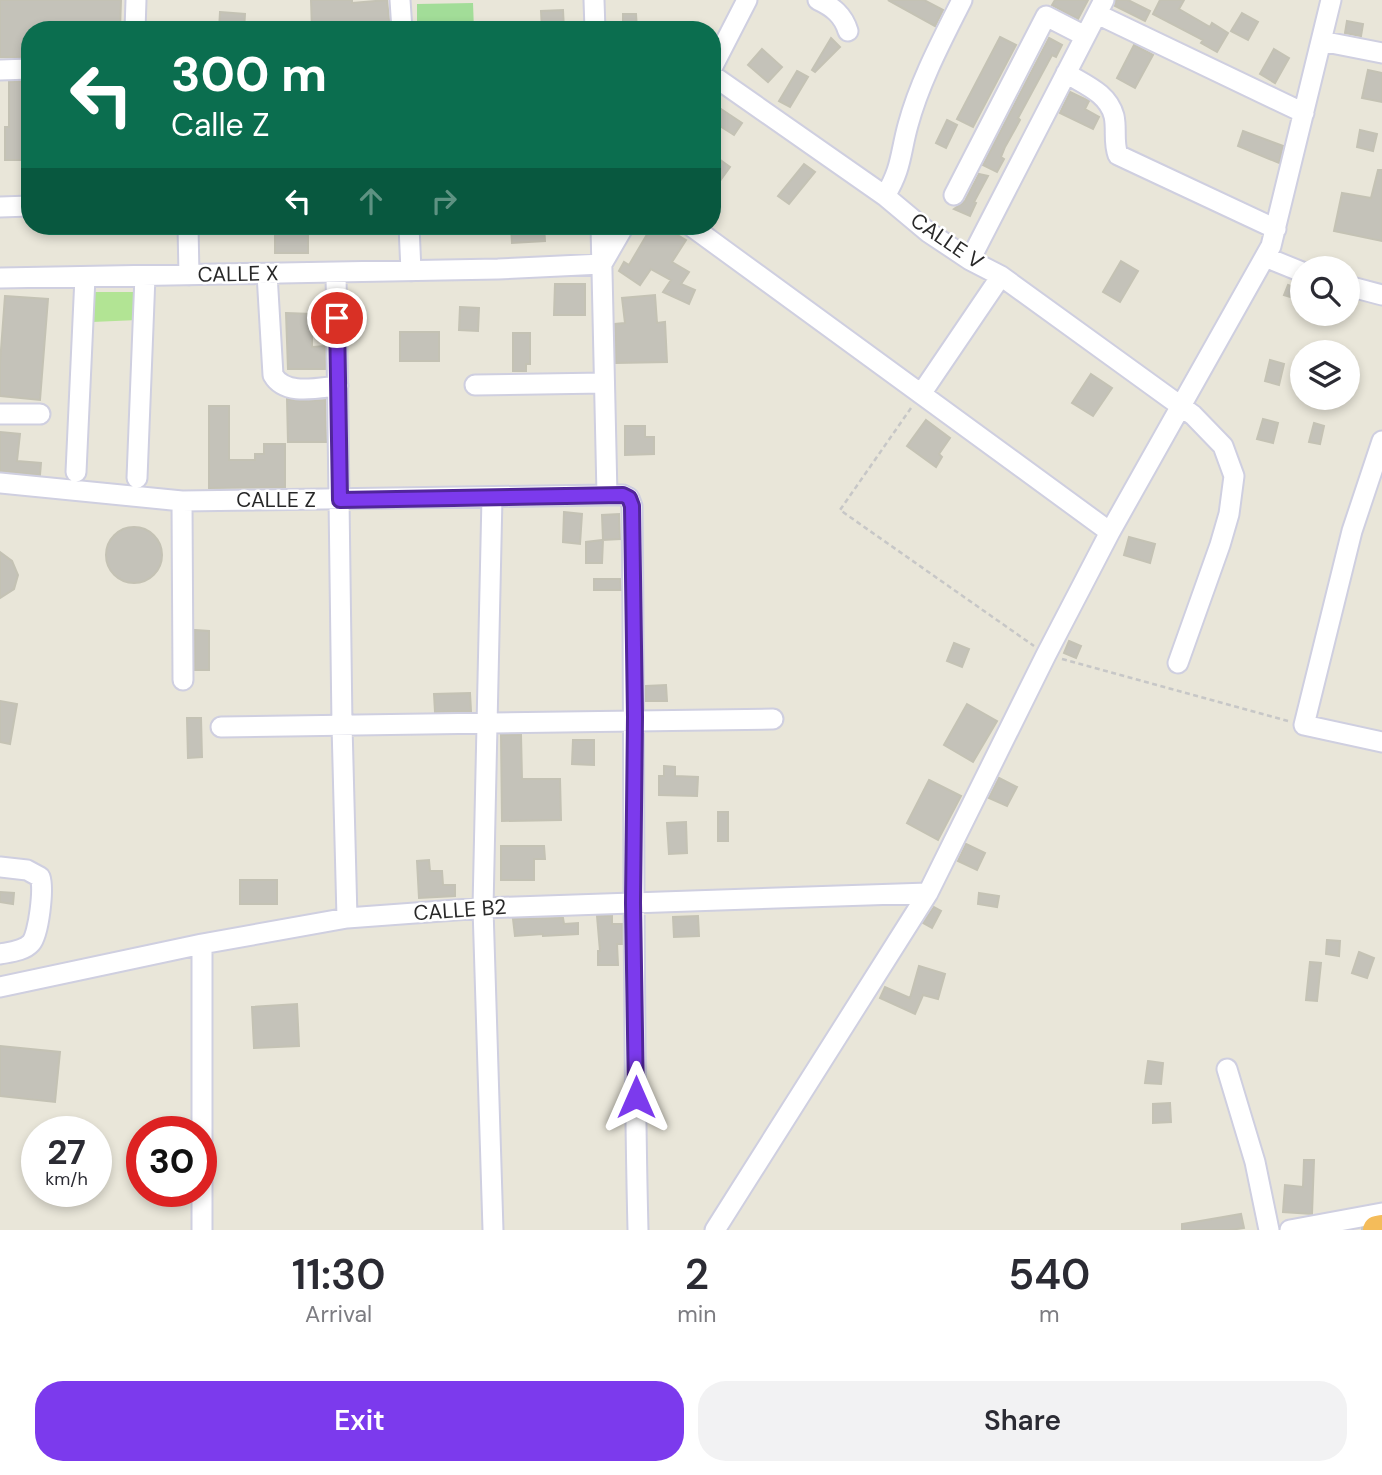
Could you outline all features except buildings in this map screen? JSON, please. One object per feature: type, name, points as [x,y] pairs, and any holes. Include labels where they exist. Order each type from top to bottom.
[{"type":"street","points":[[135,21],[136,0]]},
{"type":"street","points":[[400,0],[401,21]]},
{"type":"street","points":[[594,0],[595,21]]},
{"type":"street","points":[[721,51],[747,0]]},
{"type":"street","points":[[818,0],[836,10],[848,31]]},
{"type":"street","points":[[715,1230],[928,893],[1110,532],[1272,246],[1331,0]]},
{"type":"street","points":[[885,196],[899,170],[908,125],[920,91],[961,1]]},
{"type":"street","points":[[970,260],[1100,7],[1304,113]]},
{"type":"street","points":[[954,195],[1046,16],[1086,36]]},
{"type":"street","points":[[1321,41],[1382,53]]},
{"type":"street","points":[[0,70],[21,69]]},
{"type":"street","points":[[1066,73],[1105,97],[1114,117],[1114,145],[1118,155],[1276,229]]},
{"type":"street","name":"CALLE V","points":[[721,81],[885,196],[928,232],[970,260],[1001,276],[1203,424],[1223,446],[1234,477],[1229,514],[1178,663]]},
{"type":"street","points":[[0,207],[21,206]]},
{"type":"street","points":[[188,235],[188,275]]},
{"type":"street","points":[[409,235],[411,271]]},
{"type":"street","points":[[601,235],[607,495]]},
{"type":"street","points":[[602,264],[619,235]]},
{"type":"street","points":[[703,235],[1110,532]]},
{"type":"street","points":[[1265,257],[1290,267]]},
{"type":"street","name":"CALLE X","points":[[0,278],[336,273],[602,264]]},
{"type":"street","points":[[336,273],[347,918]]},
{"type":"street","points":[[267,274],[273,376],[277,383],[298,389],[338,386]]},
{"type":"street","points":[[137,478],[145,276]]},
{"type":"street","points":[[921,394],[1001,276]]},
{"type":"street","points":[[76,472],[85,277]]},
{"type":"street","points":[[1360,290],[1382,296]]},
{"type":"street","points":[[475,385],[604,383]]},
{"type":"street","points":[[0,414],[40,414]]},
{"type":"street","points":[[1382,441],[1352,531],[1304,725],[1382,742]]},
{"type":"street","name":"CALLE Z","points":[[0,483],[182,501],[623,495],[629,498],[632,506],[635,721]]},
{"type":"street","points":[[492,497],[483,908],[493,1230]]},
{"type":"street","points":[[182,501],[183,680]]},
{"type":"street","points":[[221,727],[773,719]]},
{"type":"street","points":[[635,721],[633,903],[638,1230]]},
{"type":"street","points":[[0,867],[32,871],[40,877],[42,887],[36,933],[32,942],[20,950],[0,954]]},
{"type":"street","name":"CALLE B2","points":[[0,987],[202,944],[347,918],[483,908],[928,893]]},
{"type":"street","points":[[202,944],[202,1230]]},
{"type":"street","points":[[1227,1069],[1255,1162],[1269,1230]]},
{"type":"street","points":[[1290,1230],[1382,1213]]},
{"type":"path","points":[[921,394],[841,510],[1046,655],[1304,725]]},
{"type":"green space","points":[[473,3],[474,21],[417,21],[417,4]]},
{"type":"green space","points":[[92,292],[137,292],[138,320],[92,322]]},
{"type":"route","points":[[337,318],[340,500],[623,495],[629,498],[632,506],[635,717],[633,903],[636,1097]]}]
